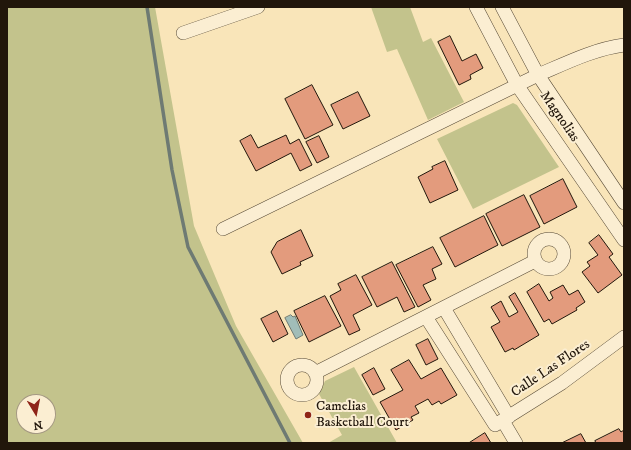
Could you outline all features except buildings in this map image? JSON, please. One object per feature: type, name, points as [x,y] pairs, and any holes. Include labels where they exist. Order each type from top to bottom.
[{"type":"street","points":[[183,33],[258,7]]},
{"type":"street","name":"Magnolias","points":[[476,7],[517,85],[624,240]]},
{"type":"street","name":"Magnolias","points":[[502,7],[538,75],[624,203]]},
{"type":"street","points":[[223,229],[538,75],[573,59],[609,47],[624,45]]},
{"type":"street","points":[[315,373],[535,261]]},
{"type":"street","points":[[444,308],[502,421]]},
{"type":"street","points":[[426,317],[502,421],[516,443]]},
{"type":"street","name":"Calle Las Flores","points":[[502,421],[562,383],[624,337]]},
{"type":"green space","points":[[7,7],[155,7],[194,226],[236,326],[303,443],[7,443]]},
{"type":"green space","points":[[371,7],[410,7],[423,42],[431,38],[464,102],[428,120],[397,49],[387,52]]},
{"type":"green space","points":[[513,103],[517,105],[559,167],[473,209],[437,139]]},
{"type":"green space","points":[[354,367],[397,443],[328,443],[342,435],[319,394],[325,381]]},
{"type":"water","points":[[291,315],[293,317],[295,316],[303,335],[296,339],[285,318]]},
{"type":"waterway","points":[[147,7],[172,170],[188,247],[290,443]]},
{"type":"place","name":"Camelias Basketball Court","points":[[308,415]]}]
